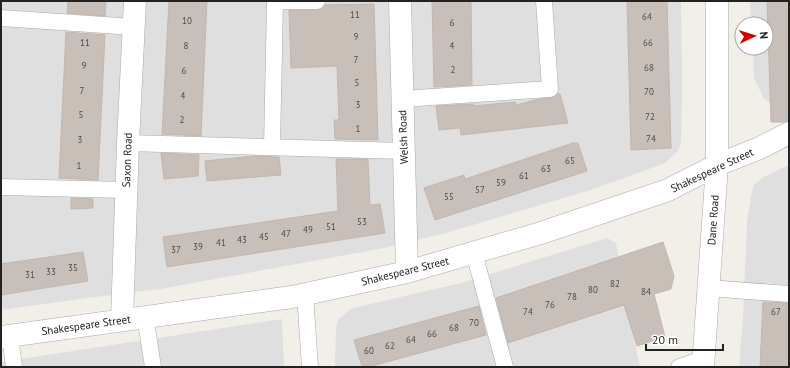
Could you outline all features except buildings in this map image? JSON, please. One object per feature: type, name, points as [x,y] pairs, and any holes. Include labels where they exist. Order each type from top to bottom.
[{"type":"street","name":"Saxon Road","points":[[122,320],[128,143],[136,1]]},
{"type":"street","name":"Welsh Road","points":[[400,1],[407,272]]},
{"type":"street","name":"Dane Road","points":[[703,363],[717,165],[717,1]]},
{"type":"street","name":"Shakespeare Street","points":[[5,337],[305,294],[407,272],[541,233],[668,190],[717,165],[760,148],[789,133]]},
{"type":"lane","points":[[272,147],[275,2],[317,1]]},
{"type":"lane","points":[[402,99],[550,89],[544,1]]},
{"type":"lane","points":[[1,18],[134,27]]},
{"type":"lane","points":[[128,143],[404,152]]},
{"type":"lane","points":[[1,187],[126,190]]},
{"type":"lane","points":[[474,253],[506,367]]},
{"type":"lane","points":[[708,288],[789,294]]},
{"type":"lane","points":[[305,294],[310,367]]},
{"type":"lane","points":[[145,316],[153,367]]},
{"type":"lane","points":[[5,337],[14,367]]},
{"type":"lane","points":[[679,367],[703,363]]},
{"type":"shaded area","points":[[1,1],[681,1],[681,144],[677,152],[665,163],[594,189],[446,233],[379,249],[160,289],[1,310]]},
{"type":"shaded area","points":[[750,1],[789,1],[781,109],[764,99],[754,78],[753,56],[774,56],[774,16],[751,16]]},
{"type":"shaded area","points":[[789,165],[789,367],[739,367],[743,317],[747,222],[752,191],[754,185],[764,177]]},
{"type":"shaded area","points":[[607,238],[616,243],[631,327],[640,367],[335,367],[336,327],[339,319],[353,308],[461,283]]},
{"type":"shaded area","points":[[282,319],[284,367],[1,367],[1,362]]}]
